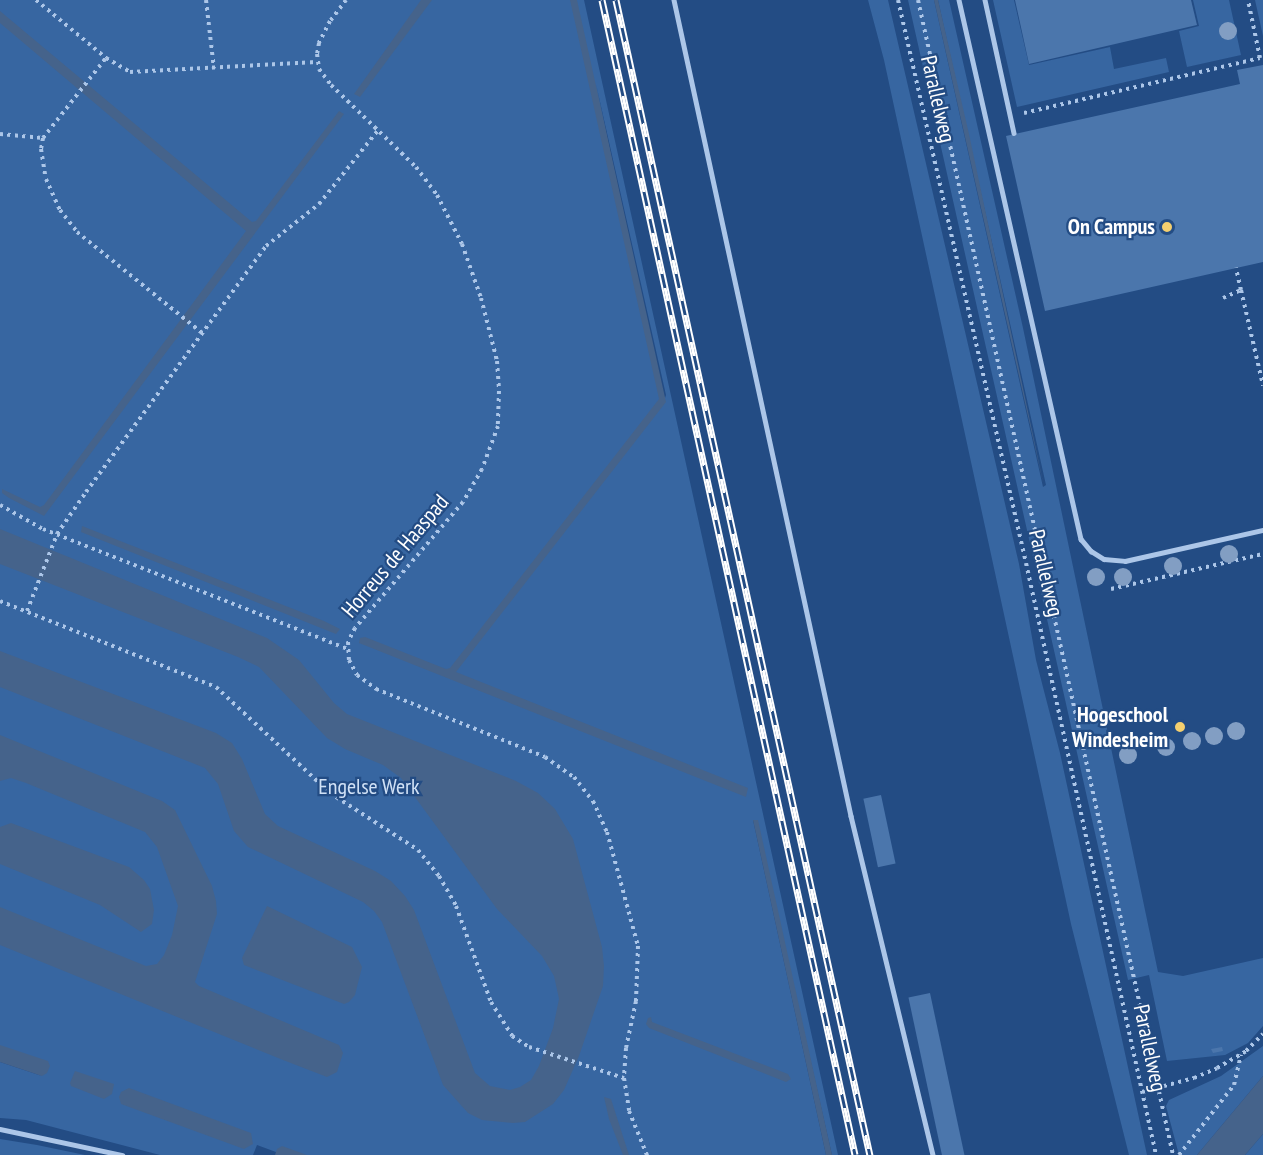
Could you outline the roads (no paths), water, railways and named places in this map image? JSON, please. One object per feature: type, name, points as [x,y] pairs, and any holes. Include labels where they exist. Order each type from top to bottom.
[{"type":"lane","points":[[674,0],[851,816],[933,1155]]},
{"type":"lane","points":[[959,0],[1081,539],[1091,551],[1104,559],[1125,561],[1263,530]]},
{"type":"lane","points":[[985,0],[1014,133]]},
{"type":"lane","points":[[0,1129],[122,1155]]},
{"type":"railway","points":[[602,0],[855,1155]]},
{"type":"railway","points":[[616,0],[870,1155]]},
{"type":"place","name":"On Campus","points":[[1167,227]]},
{"type":"place","name":"Hogeschool Windesheim","points":[[1180,727]]},
{"type":"park label","name":"Engelse Werk","points":[[369,787]]}]
